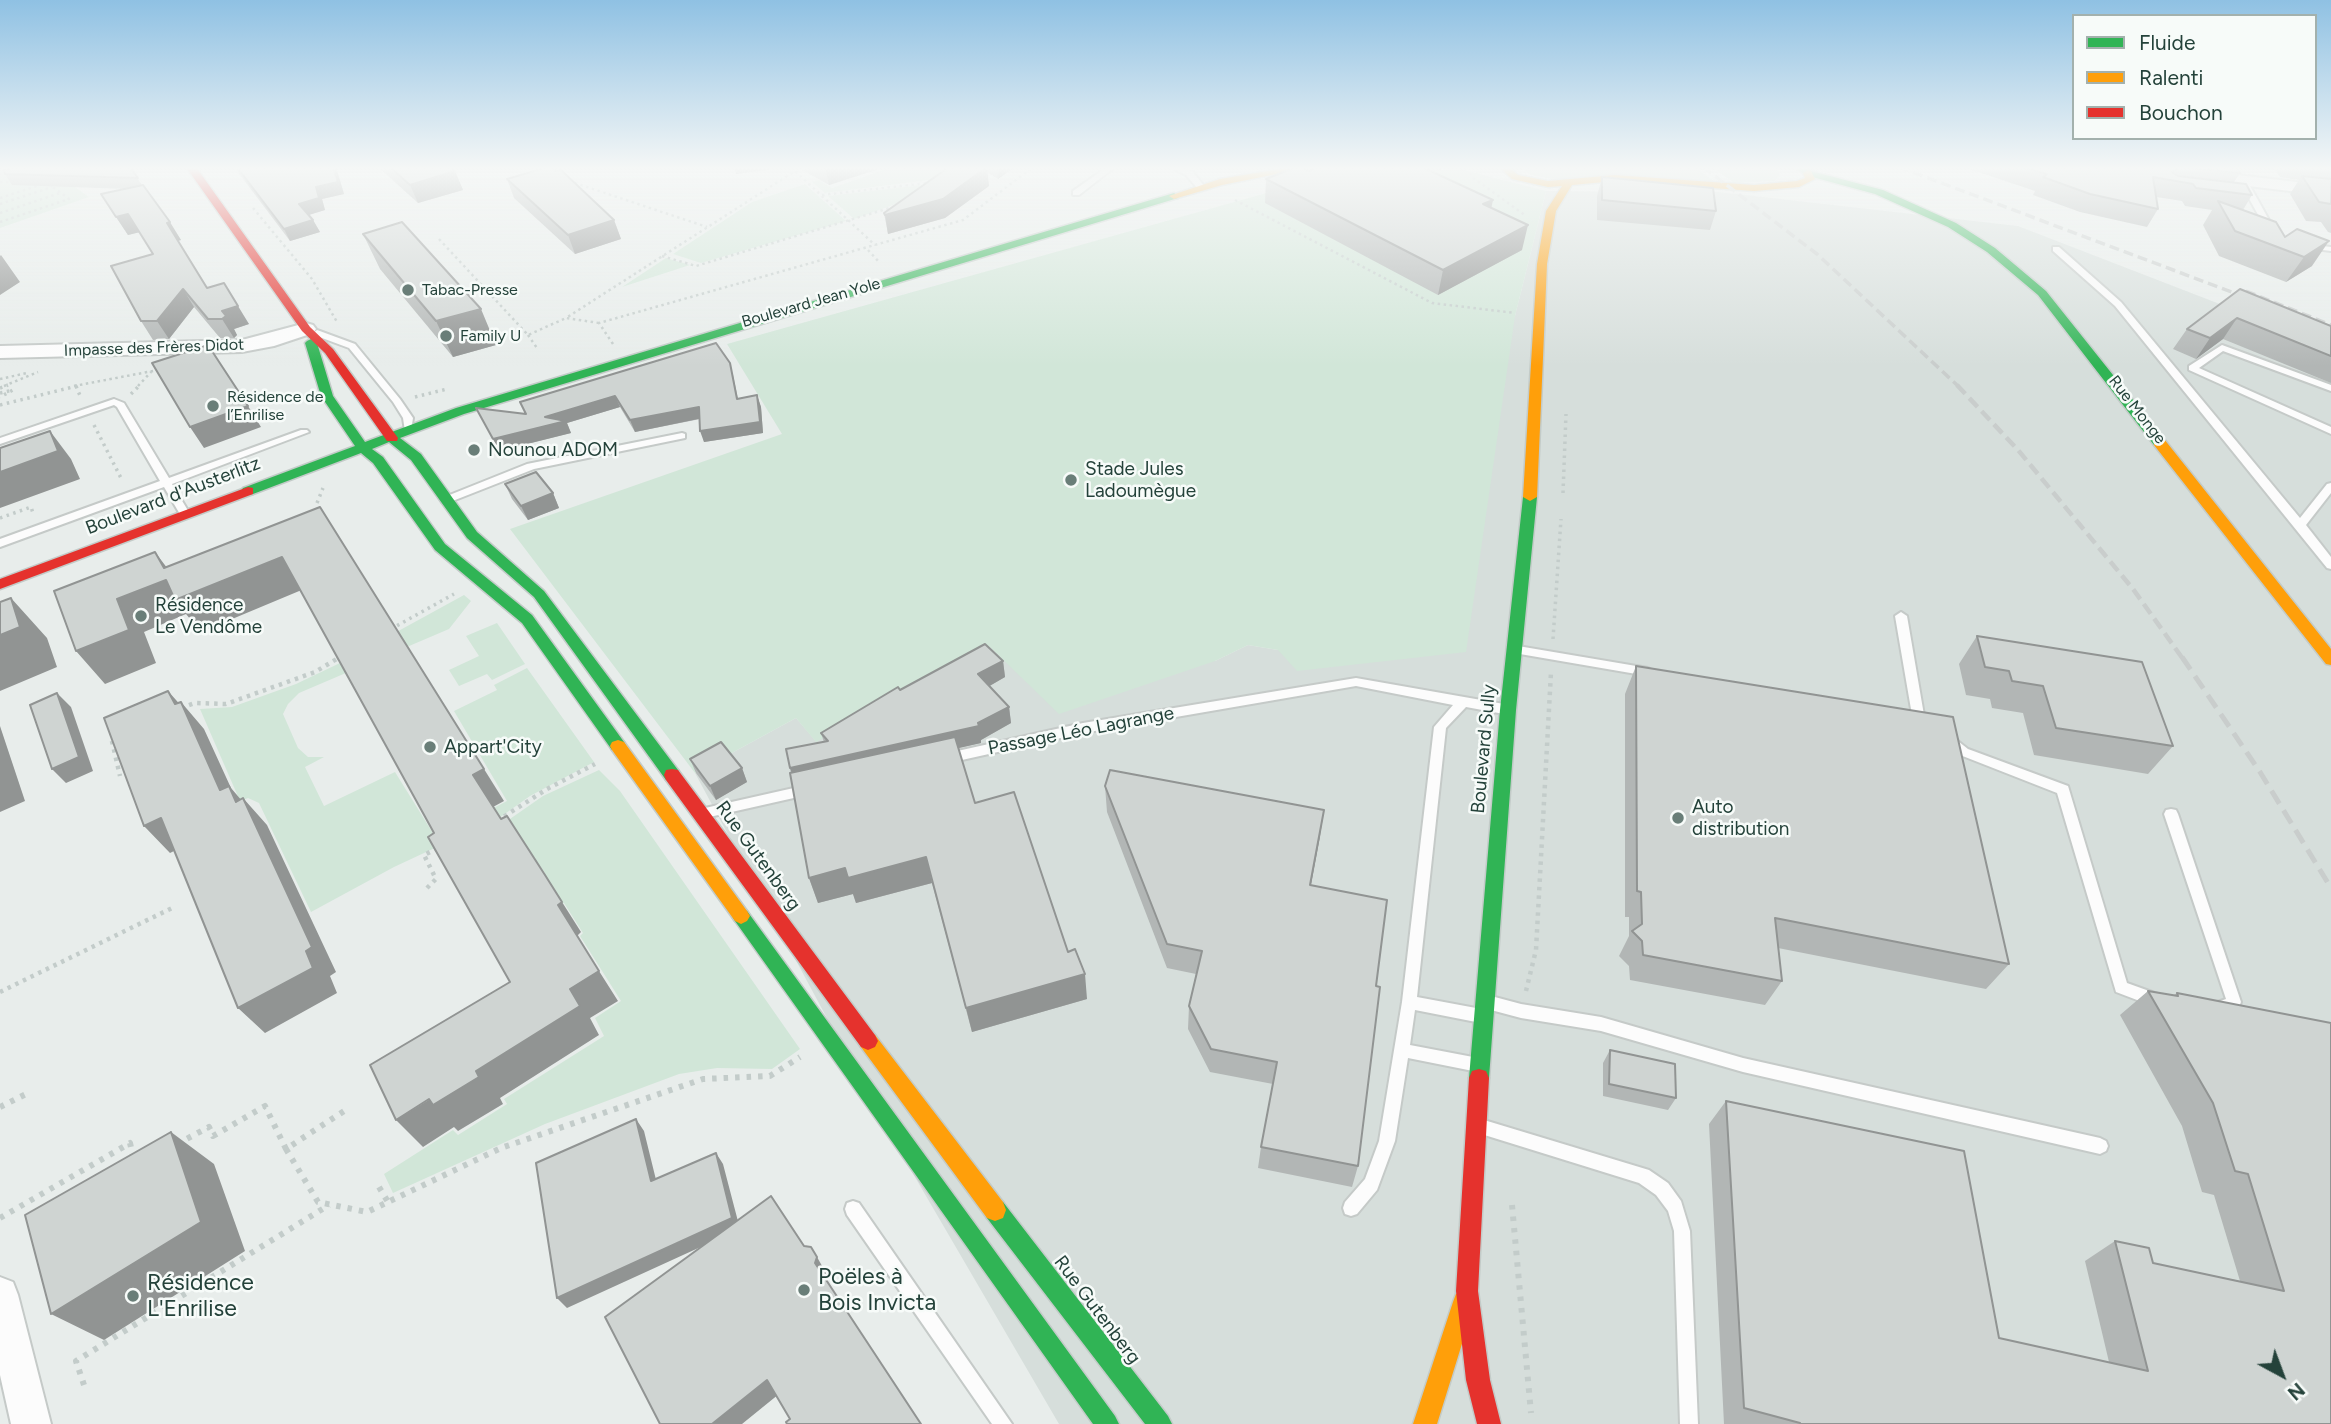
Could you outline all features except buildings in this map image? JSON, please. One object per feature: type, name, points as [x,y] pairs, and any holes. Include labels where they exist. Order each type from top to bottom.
[{"type":"main road","name":"Rue Gutenberg","points":[[238,233],[306,329],[329,351],[390,436],[416,457],[472,535],[539,594],[882,1061],[1160,1424]]},
{"type":"main road","name":"Boulevard Jean Yole","points":[[362,447],[408,429],[629,357],[1045,233]]},
{"type":"main road","name":"Boulevard Sully","points":[[1489,1424],[1478,1380],[1467,1291],[1475,1125],[1508,709],[1530,506],[1538,316],[1548,233]]},
{"type":"main road","name":"Rue Monge","points":[[1966,233],[2042,293],[2331,660]]},
{"type":"main road","name":"Rue Gutenberg","points":[[306,329],[327,396],[362,447],[378,460],[440,547],[527,619],[1107,1424]]},
{"type":"main road","name":"Boulevard d'Austerlitz","points":[[0,584],[362,447]]},
{"type":"main road","name":"Boulevard Sully","points":[[1425,1424],[1467,1291]]},
{"type":"main road","name":"Boulevard Sully","points":[[1476,1424],[1478,1380]]},
{"type":"street","name":"Impasse des Frères Didot","points":[[0,352],[242,346],[267,342],[306,329]]},
{"type":"street","points":[[0,1295],[31,1424]]},
{"type":"lane","points":[[2274,233],[2277,239]]},
{"type":"lane","points":[[2293,244],[2331,249]]},
{"type":"lane","points":[[2056,249],[2118,304],[2331,565]]},
{"type":"lane","points":[[306,329],[352,346],[397,401],[408,418],[408,429]]},
{"type":"lane","points":[[2331,388],[2222,348],[2192,368],[2331,431]]},
{"type":"lane","points":[[0,441],[114,402],[121,405],[185,514]]},
{"type":"lane","points":[[0,543],[304,432]]},
{"type":"lane","points":[[446,500],[531,466],[682,436]]},
{"type":"lane","points":[[2300,525],[2329,491]]},
{"type":"lane","points":[[1901,616],[1922,720],[1965,752],[2063,790],[2121,987],[2153,1000],[2176,1004]]},
{"type":"lane","points":[[1514,650],[1661,674]]},
{"type":"lane","name":"Passage Léo Lagrange","points":[[926,763],[1083,728],[1356,682],[1508,709]]},
{"type":"lane","points":[[1351,1208],[1371,1184],[1387,1141],[1409,1002],[1440,727],[1463,702]]},
{"type":"lane","points":[[702,814],[820,787]]},
{"type":"lane","points":[[2171,814],[2234,1002],[2212,1011],[2200,1009]]},
{"type":"lane","points":[[1409,1002],[1521,1011],[1601,1024],[1742,1065],[2100,1146]]},
{"type":"lane","points":[[1401,1050],[1479,1065]]},
{"type":"lane","points":[[1475,1125],[1643,1175],[1662,1189],[1675,1206],[1682,1231],[1689,1424]]},
{"type":"lane","points":[[853,1209],[1003,1424]]},
{"type":"path","points":[[274,233],[312,279],[352,346]]},
{"type":"path","points":[[528,335],[566,318],[697,233]]},
{"type":"path","points":[[662,256],[696,265],[810,233]]},
{"type":"path","points":[[863,233],[875,245]]},
{"type":"path","points":[[566,318],[598,323],[916,233]]},
{"type":"path","points":[[1298,233],[1432,303],[1538,316]]},
{"type":"path","points":[[439,239],[537,348]]},
{"type":"path","points":[[598,323],[610,342],[629,357]]},
{"type":"path","points":[[0,405],[76,386],[165,369]]},
{"type":"path","points":[[0,379],[44,370],[0,393]]},
{"type":"path","points":[[121,405],[152,371]]},
{"type":"path","points":[[76,386],[86,411],[124,479],[111,484]]},
{"type":"path","points":[[0,518],[31,507],[40,528]]},
{"type":"path","points":[[385,632],[479,580]]},
{"type":"path","points":[[171,713],[195,703],[226,704],[315,672],[350,652]]},
{"type":"path","points":[[120,776],[111,737],[123,732]]},
{"type":"path","points":[[486,826],[547,789],[621,752]]},
{"type":"path","points":[[427,888],[436,879],[424,855],[440,848]]},
{"type":"path","points":[[0,992],[172,908]]},
{"type":"path","points":[[172,1146],[209,1127],[213,1136],[265,1106],[317,1202],[367,1212],[501,1148],[703,1079],[770,1076],[829,1038]]},
{"type":"path","points":[[0,1107],[30,1092]]},
{"type":"path","points":[[286,1149],[344,1111]]},
{"type":"path","points":[[0,1218],[130,1143],[136,1166],[148,1160]]},
{"type":"path","points":[[380,1187],[388,1202]]},
{"type":"path","points":[[1512,1198],[1532,1424]]},
{"type":"path","points":[[84,1385],[76,1361],[330,1204]]},
{"type":"shaded area","points":[[1535,233],[2037,233],[2331,347],[2331,1424],[1059,1424],[884,1124],[695,773],[796,718],[816,741],[990,647],[1215,661],[1248,645],[1278,650],[1515,316]]},
{"type":"green space","points":[[704,233],[803,233],[701,263],[673,254]]},
{"type":"green space","name":"Stade Jules Ladoumègue","points":[[1122,233],[1535,233],[1515,316],[1466,652],[1297,671],[1278,650],[1248,645],[1215,661],[1059,714],[990,647],[816,742],[796,718],[695,773],[510,529],[782,434],[727,344]]},
{"type":"green space","points":[[666,258],[690,265],[622,287]]},
{"type":"green space","points":[[464,595],[471,601],[449,629],[299,693],[288,704],[283,714],[298,748],[308,757],[324,757],[305,767],[324,806],[395,772],[436,838],[507,801],[454,711],[497,690],[494,685],[527,668],[594,762],[530,796],[499,818],[394,867],[311,912],[259,803],[248,798],[240,801],[200,709],[232,707],[296,684]]},
{"type":"green space","points":[[497,623],[525,664],[492,680],[487,674],[459,686],[449,670],[479,656],[466,636]]},
{"type":"green space","points":[[599,770],[620,791],[800,1049],[772,1069],[717,1068],[679,1074],[545,1124],[393,1193],[384,1174],[453,1130],[458,1135],[507,1104],[504,1099],[604,1036],[595,1018],[621,1001],[580,936],[583,933],[542,876],[545,873],[507,821],[543,796]]},
{"type":"railway","points":[[1790,233],[1817,254],[1957,386]]},
{"type":"railway","points":[[2076,233],[2253,300]]},
{"type":"railway","points":[[2246,291],[2331,325]]},
{"type":"railway","points":[[1957,386],[2018,450],[2133,589],[2183,659]]},
{"type":"railway","points":[[2182,657],[2260,772],[2331,888]]},
{"type":"traffic: fast","points":[[248,491],[460,411],[1050,233]]},
{"type":"traffic: fast","points":[[1965,233],[1991,250],[2042,293],[2159,442]]},
{"type":"traffic: fast","points":[[311,343],[327,396],[362,447],[378,460],[440,547],[527,619],[618,746]]},
{"type":"traffic: fast","points":[[392,438],[416,457],[472,535],[539,594],[672,775]]},
{"type":"traffic: fast","points":[[1479,1078],[1508,710],[1530,497]]},
{"type":"traffic: fast","points":[[741,916],[1107,1424]]},
{"type":"traffic: fast","points":[[995,1210],[1160,1424]]},
{"type":"traffic: slow","points":[[1530,497],[1542,264],[1547,233]]},
{"type":"traffic: slow","points":[[2159,442],[2331,660]]},
{"type":"traffic: slow","points":[[618,746],[741,916]]},
{"type":"traffic: slow","points":[[868,1041],[995,1210]]},
{"type":"traffic: slow","points":[[1425,1424],[1464,1302]]},
{"type":"traffic: jam","points":[[238,233],[306,329],[329,351],[392,438]]},
{"type":"traffic: jam","points":[[0,584],[248,491]]},
{"type":"traffic: jam","points":[[672,775],[868,1041]]},
{"type":"traffic: jam","points":[[1479,1078],[1467,1291],[1478,1380],[1489,1424]]},
{"type":"place","name":"Tabac-Presse","points":[[408,290]]},
{"type":"place","name":"Family U","points":[[446,336]]},
{"type":"place","name":"Résidence de l’Enrilise","points":[[213,406]]},
{"type":"place","name":"Nounou ADOM","points":[[474,450]]},
{"type":"place","name":"Stade Jules Ladoumègue","points":[[1071,480]]},
{"type":"place","name":"Résidence Le Vendôme","points":[[141,616]]},
{"type":"place","name":"Appart'City","points":[[430,747]]},
{"type":"place","name":"Auto distribution","points":[[1678,818]]},
{"type":"place","name":"Poëles à Bois Invicta","points":[[804,1290]]},
{"type":"place","name":"Résidence L'Enrilise","points":[[133,1296]]}]
